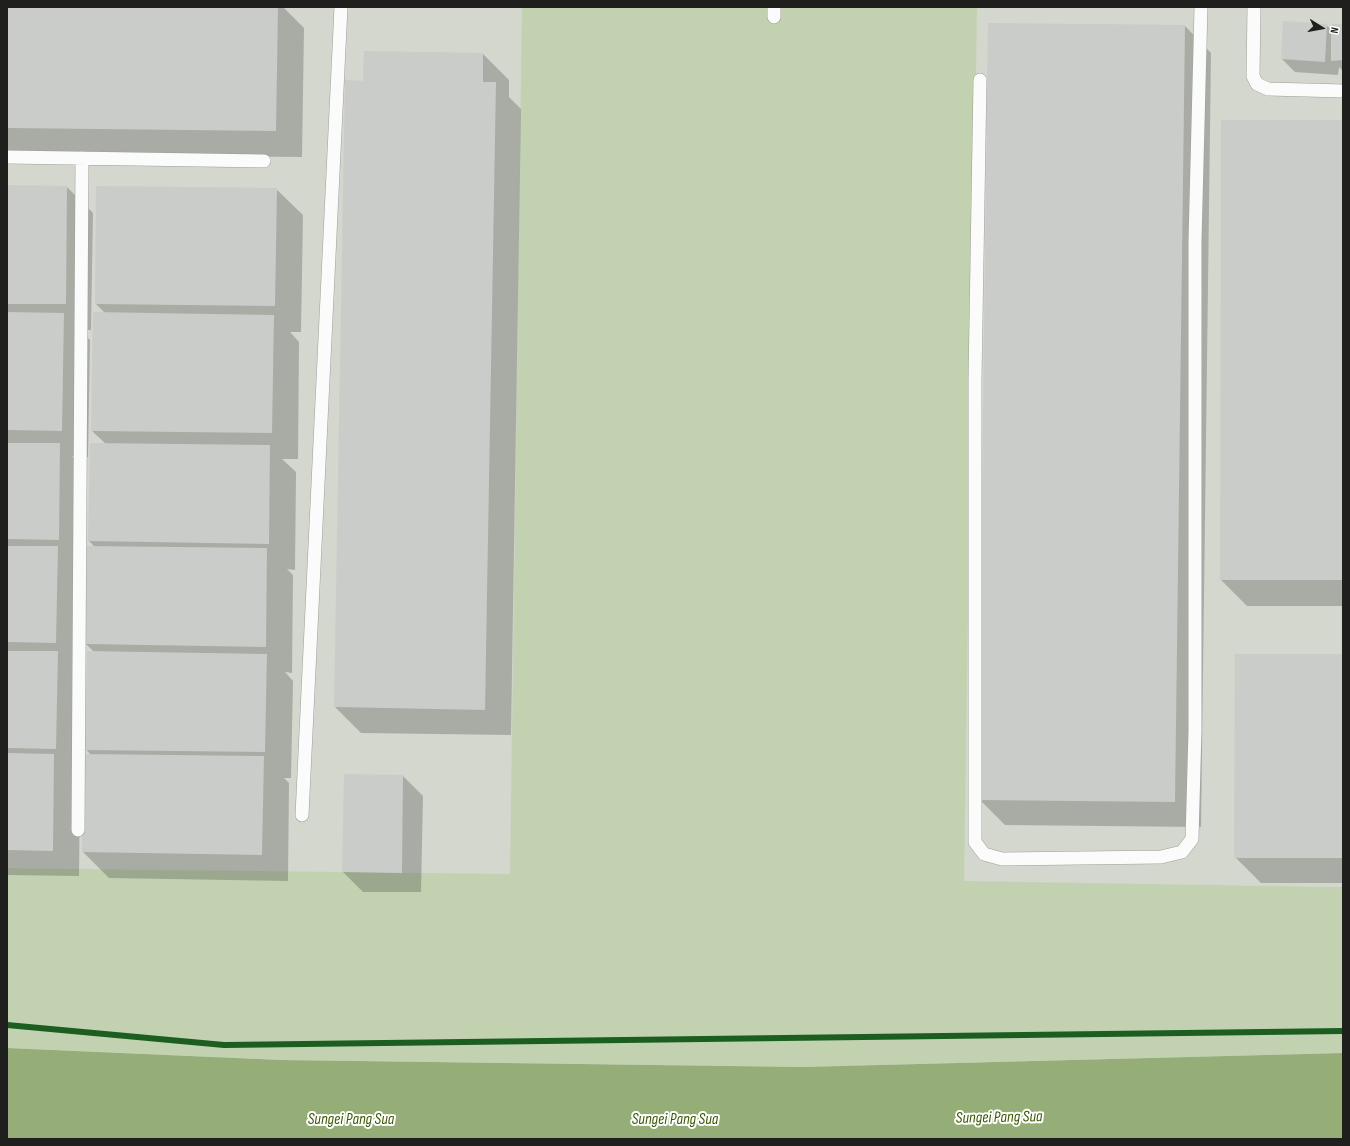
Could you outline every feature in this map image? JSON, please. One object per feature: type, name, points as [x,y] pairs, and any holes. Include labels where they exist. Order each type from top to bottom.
[{"type":"lane","points":[[302,815],[341,7]]},
{"type":"lane","points":[[980,80],[975,379],[975,842],[984,854],[1002,858],[1161,857],[1182,852],[1192,839],[1195,730],[1194,241],[1201,7]]},
{"type":"lane","points":[[1254,7],[1253,76],[1257,84],[1268,88],[1343,91]]},
{"type":"lane","points":[[7,157],[264,161]]},
{"type":"lane","points":[[78,830],[82,158]]},
{"type":"shaded area","points":[[7,7],[1343,7],[1343,887],[7,868]]},
{"type":"shaded area","points":[[522,7],[977,7],[964,881],[1343,887],[1343,1053],[803,1067],[281,1060],[7,1048],[7,868],[510,874]]},
{"type":"water","name":"Sungei Pang Sua","points":[[7,1048],[281,1060],[803,1067],[1343,1053],[1343,1139],[7,1139]]},
{"type":"building","points":[[7,7],[278,7],[276,131],[7,128]]},
{"type":"building","points":[[1283,21],[1327,24],[1325,62],[1281,59]]},
{"type":"building","points":[[988,23],[1185,25],[1175,802],[978,800]]},
{"type":"building","points":[[1331,24],[1343,24],[1343,60],[1331,61]]},
{"type":"building","points":[[364,51],[483,53],[483,82],[496,82],[485,710],[334,707],[345,80],[363,81]]},
{"type":"building","points":[[1221,120],[1343,120],[1343,580],[1220,580]]},
{"type":"building","points":[[7,185],[67,186],[66,304],[7,304]]},
{"type":"building","points":[[96,186],[277,188],[275,306],[95,304]]},
{"type":"building","points":[[7,312],[64,313],[62,431],[7,430]]},
{"type":"building","points":[[93,312],[274,315],[272,433],[91,431]]},
{"type":"building","points":[[7,443],[60,443],[59,540],[7,539]]},
{"type":"building","points":[[90,443],[270,445],[269,544],[88,541]]},
{"type":"building","points":[[7,546],[58,546],[56,643],[7,642]]},
{"type":"building","points":[[87,546],[267,548],[266,647],[85,644]]},
{"type":"building","points":[[7,651],[58,651],[56,749],[7,748]]},
{"type":"building","points":[[87,651],[267,654],[265,752],[85,750]]},
{"type":"building","points":[[1235,654],[1343,654],[1343,858],[1234,858]]},
{"type":"building","points":[[7,753],[54,754],[53,851],[7,850]]},
{"type":"building","points":[[83,754],[264,756],[262,855],[82,852]]},
{"type":"building","points":[[344,774],[403,775],[402,873],[342,872]]},
{"type":"cycle path","points":[[7,1025],[224,1045],[1343,1031]]}]
